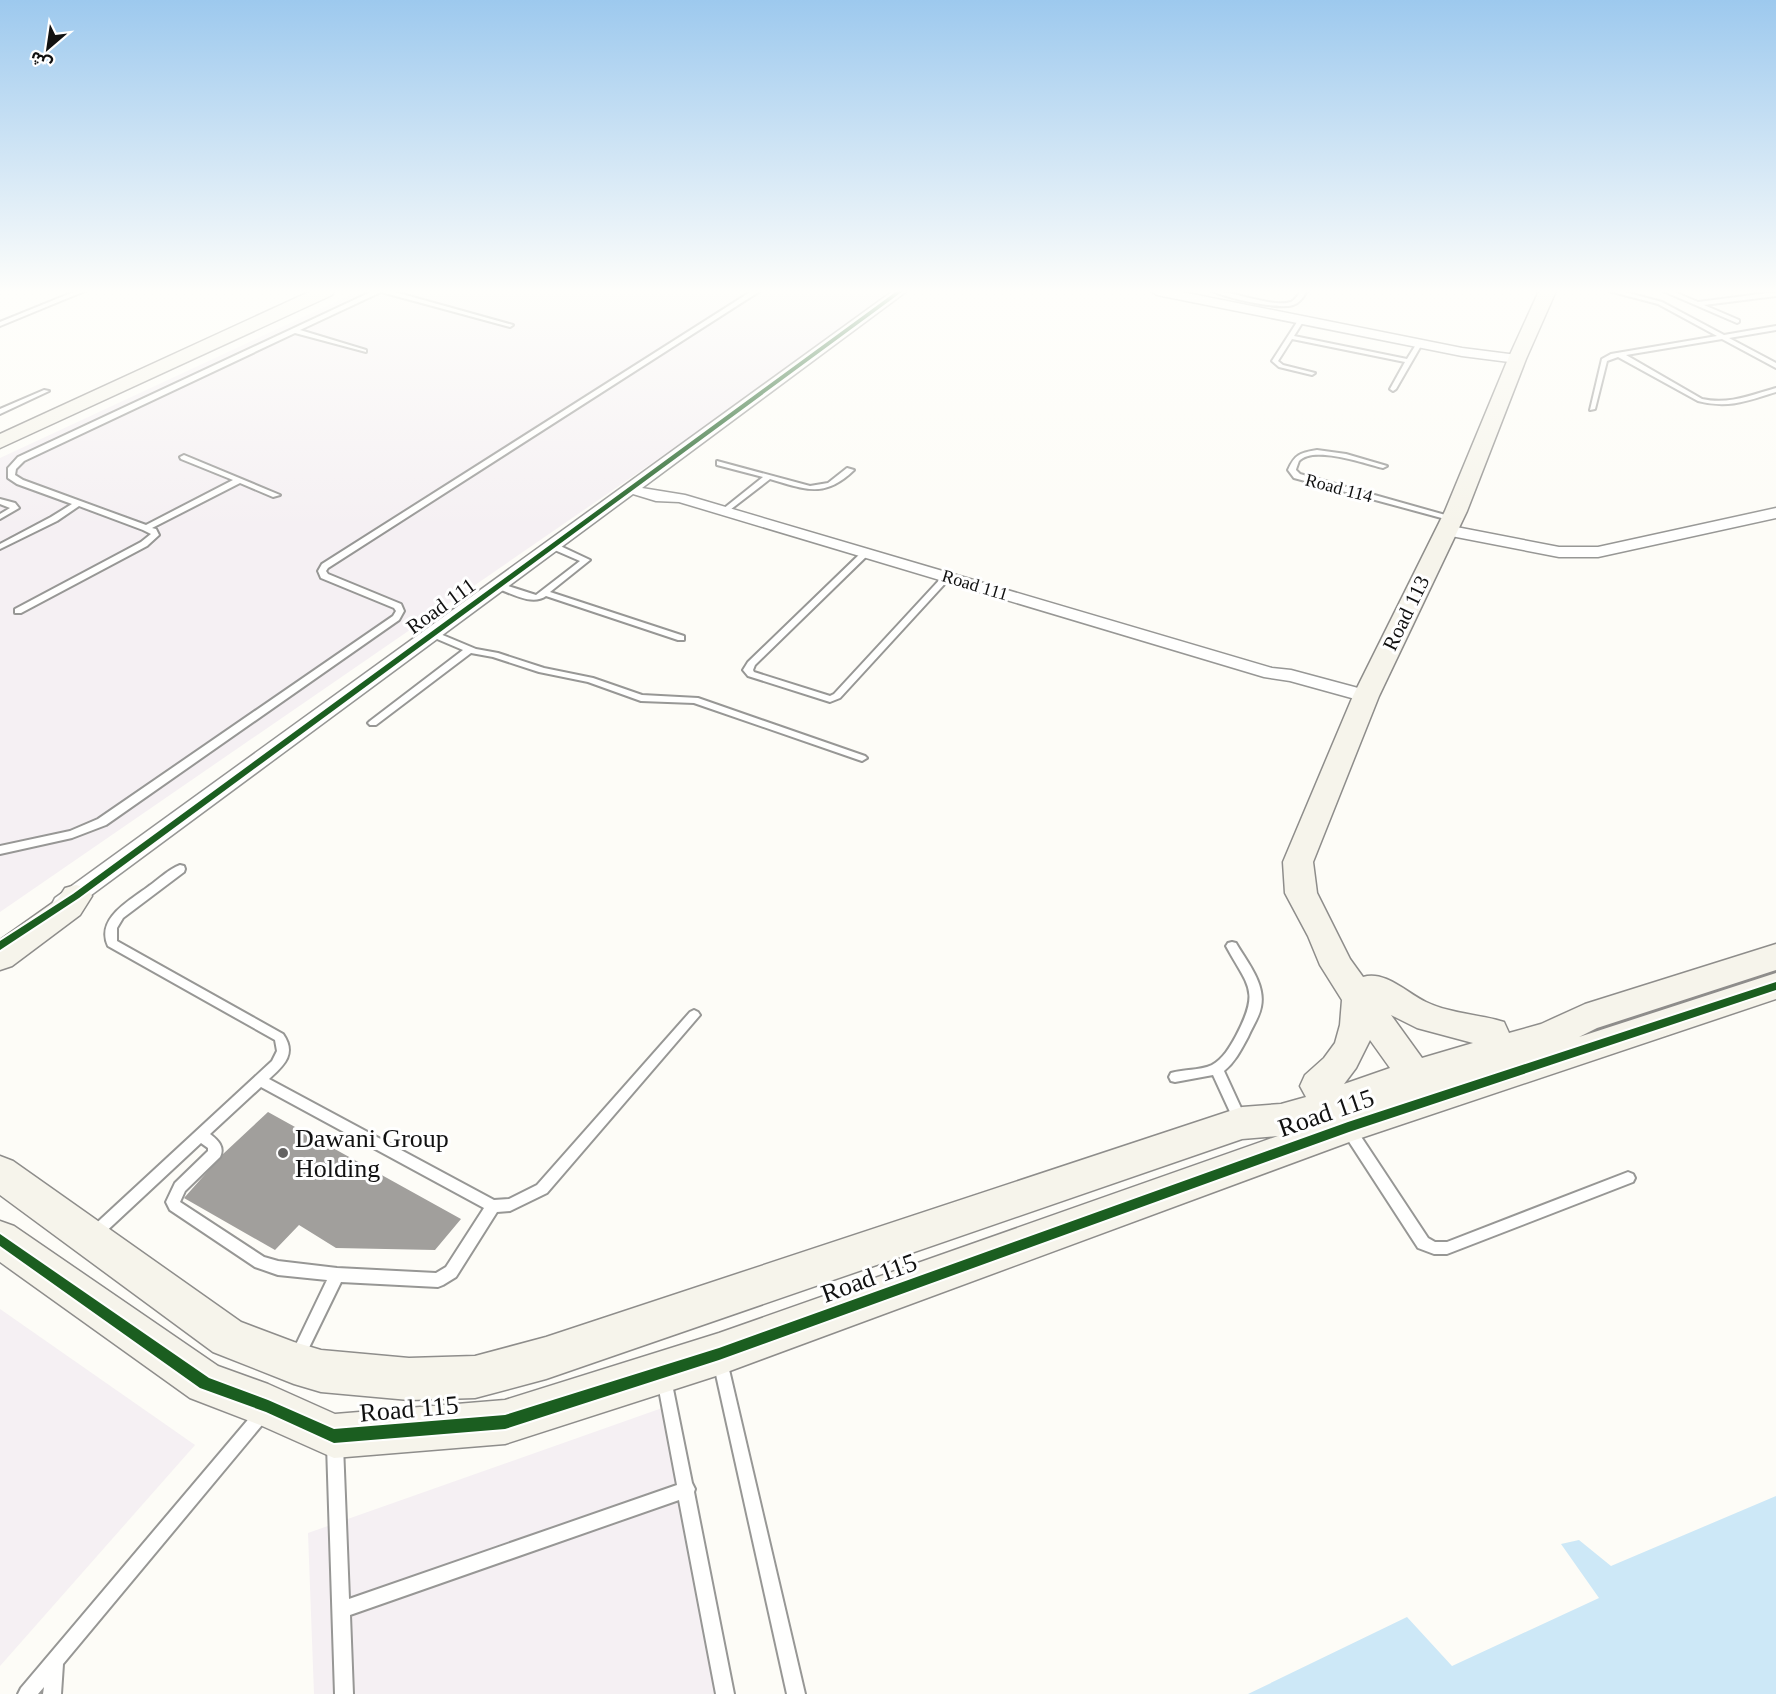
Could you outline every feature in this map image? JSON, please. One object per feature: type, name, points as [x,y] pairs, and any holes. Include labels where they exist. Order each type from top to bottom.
[{"type":"street","points":[[2,428],[131,370]]},
{"type":"street","points":[[2,428],[139,370]]},
{"type":"street","name":"Road 111","points":[[0,946],[76,896],[793,370]]},
{"type":"street","name":"Road 113","points":[[1421,1071],[1366,993],[1336,965],[1324,936],[1301,893],[1298,862],[1364,702],[1451,520],[1512,370]]},
{"type":"street","name":"Road 111","points":[[638,484],[662,497],[680,498],[726,511],[1270,673],[1285,684],[1364,702]]},
{"type":"street","name":"Road 114","points":[[1451,520],[1505,543],[1559,552],[1598,552],[1776,513]]},
{"type":"street","points":[[0,957],[69,907],[76,896]]},
{"type":"street","name":"Road 115","points":[[0,1173],[228,1338],[321,1371],[409,1379],[475,1377],[546,1358],[1242,1123],[1281,1120],[1421,1071],[1550,1035],[1585,1018],[1776,957]]},
{"type":"street","name":"Road 115","points":[[1242,1123],[1260,1108],[1318,1086],[1421,1071],[1776,986]]},
{"type":"street","points":[[1318,1086],[1340,1065],[1354,1040],[1359,1013],[1366,993],[1438,1023],[1492,1032]]},
{"type":"street","name":"Road 115","points":[[0,1239],[205,1383],[268,1406],[334,1436],[505,1422],[719,1354],[1348,1127],[1421,1071],[1492,1032],[1546,1017],[1585,1018]]},
{"type":"lane","points":[[18,611],[152,540],[155,535],[153,531],[146,528],[20,482],[11,476],[12,468],[21,459],[212,370]]},
{"type":"lane","points":[[0,850],[72,834],[102,822],[396,618],[400,612],[398,606],[324,576],[322,571],[325,566],[633,370]]},
{"type":"lane","points":[[1301,370],[1312,373]]},
{"type":"lane","points":[[1393,389],[1404,370]]},
{"type":"lane","points":[[1592,409],[1602,370]]},
{"type":"lane","points":[[1647,370],[1711,404],[1742,403],[1753,396],[1776,390]]},
{"type":"lane","points":[[2,428],[46,391]]},
{"type":"lane","name":"Road 114","points":[[1383,466],[1315,452],[1298,457],[1293,463],[1292,470],[1297,476],[1451,520]]},
{"type":"lane","points":[[184,457],[276,495]]},
{"type":"lane","points":[[720,463],[804,488],[818,488],[835,482],[850,470]]},
{"type":"lane","points":[[726,511],[768,477]]},
{"type":"lane","points":[[146,528],[239,480]]},
{"type":"lane","points":[[0,501],[15,506],[0,517]]},
{"type":"lane","points":[[0,547],[54,519],[77,504]]},
{"type":"lane","points":[[499,586],[534,598],[545,593],[586,560],[553,546]]},
{"type":"lane","points":[[866,553],[751,664],[748,670],[751,674],[830,699],[837,696],[947,577]]},
{"type":"lane","points":[[545,593],[681,638]]},
{"type":"lane","points":[[433,634],[470,649],[542,670],[582,677],[641,698],[695,700],[862,758]]},
{"type":"lane","points":[[373,723],[470,649]]},
{"type":"lane","points":[[91,1237],[276,1065],[284,1052],[284,1046],[279,1037],[112,943],[109,934],[112,924],[119,915],[180,869]]},
{"type":"lane","points":[[1175,1077],[1217,1070],[1233,1055],[1256,1005],[1254,989],[1232,946]]},
{"type":"lane","points":[[260,1080],[493,1206],[510,1205],[542,1189],[694,1016]]},
{"type":"lane","points":[[1217,1070],[1242,1123]]},
{"type":"lane","points":[[1348,1127],[1423,1243],[1434,1248],[1447,1248],[1628,1178]]},
{"type":"lane","points":[[201,1135],[214,1145],[215,1152],[176,1191],[173,1202],[175,1206],[260,1262],[278,1268],[337,1275],[430,1280],[445,1277],[451,1272],[493,1206]]},
{"type":"lane","points":[[294,1363],[337,1275]]},
{"type":"lane","points":[[719,1354],[796,1694]]},
{"type":"lane","points":[[662,1372],[687,1488],[725,1694]]},
{"type":"lane","points":[[27,1694],[268,1406]]},
{"type":"lane","points":[[334,1436],[344,1694]]},
{"type":"lane","points":[[341,1610],[687,1488]]},
{"type":"lane","points":[[52,1694],[55,1662]]},
{"type":"shaded area","points":[[189,370],[787,370],[0,912],[0,458]]},
{"type":"shaded area","points":[[0,1309],[195,1445],[0,1666]]},
{"type":"shaded area","points":[[665,1407],[733,1694],[314,1694],[308,1533]]},
{"type":"water","points":[[1776,1496],[1776,1694],[1248,1694],[1407,1617],[1452,1666],[1599,1598],[1561,1544],[1579,1540],[1611,1566]]},
{"type":"building","name":"Dawani Group Holding","points":[[268,1112],[461,1219],[435,1250],[336,1248],[299,1225],[275,1250],[184,1198],[223,1154]]},
{"type":"cycle path","points":[[0,946],[76,896],[793,370]]},
{"type":"cycle path","points":[[0,1239],[205,1383],[268,1406],[334,1436],[505,1422],[719,1354],[1348,1127],[1776,986]]},
{"type":"place","name":"Dawani Group Holding","points":[[283,1153]]}]
